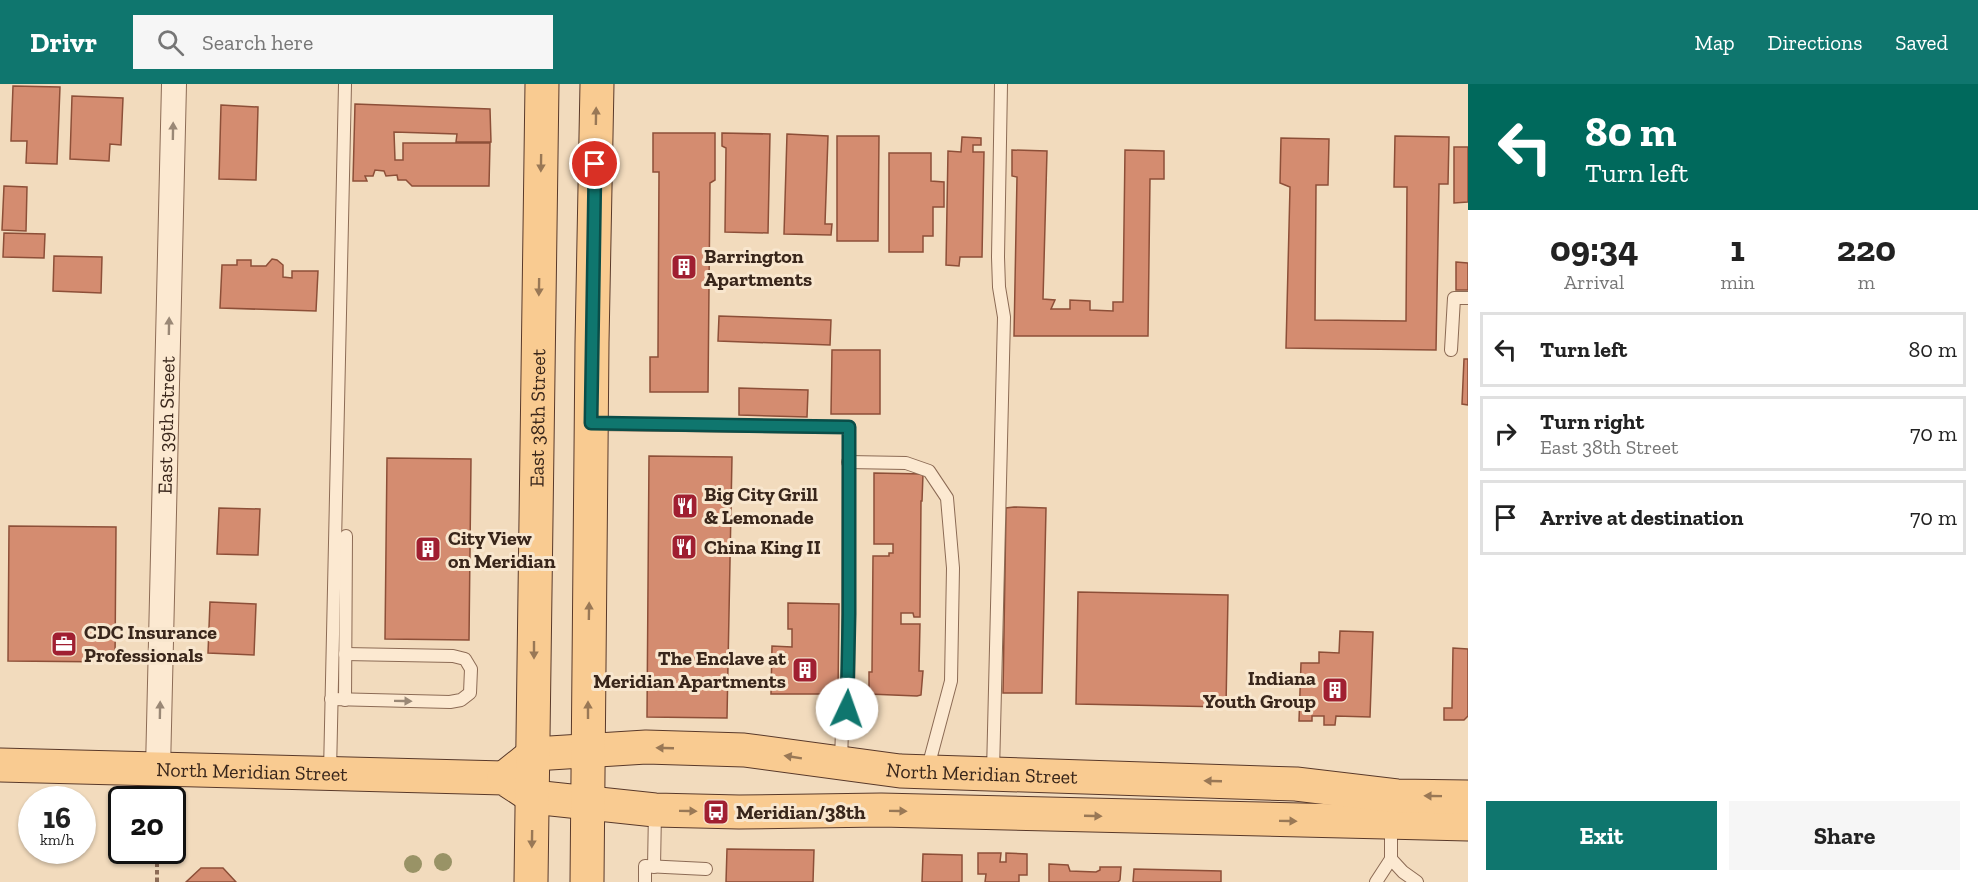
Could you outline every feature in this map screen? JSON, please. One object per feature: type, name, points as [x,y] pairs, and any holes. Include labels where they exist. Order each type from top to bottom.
[{"type":"main road","name":"East 38th Street","points":[[531,882],[542,84]]},
{"type":"main road","points":[[587,882],[597,84]]},
{"type":"main road","name":"North Meridian Street","points":[[534,754],[646,747],[744,750],[926,773],[1296,784],[1397,796],[1468,797]]},
{"type":"main road","points":[[504,778],[534,754]]},
{"type":"main road","name":"North Meridian Street","points":[[0,765],[504,778],[533,797],[655,810],[739,812],[881,810],[1391,824],[1468,824]]},
{"type":"street","name":"East 39th Street","points":[[158,769],[174,84]]},
{"type":"lane","points":[[330,773],[345,84]]},
{"type":"lane","points":[[993,775],[1004,317],[999,287],[998,257],[1002,84]]},
{"type":"lane","points":[[1450,350],[1454,298],[1468,298]]},
{"type":"lane","points":[[591,423],[849,427],[848,694],[842,729],[842,764]]},
{"type":"lane","points":[[848,462],[906,463],[929,471],[947,498],[953,568],[951,681],[926,773]]},
{"type":"lane","points":[[345,700],[346,536]]},
{"type":"lane","points":[[331,699],[450,702],[461,700],[470,693],[471,669],[465,659],[453,656],[345,654]]},
{"type":"lane","points":[[654,867],[655,810]]},
{"type":"lane","points":[[1376,882],[1391,859],[1391,824]]},
{"type":"lane","points":[[1391,859],[1417,882]]},
{"type":"lane","points":[[645,882],[645,866],[706,869]]},
{"type":"path","points":[[157,864],[157,882]]},
{"type":"building","points":[[13,86],[60,87],[57,164],[26,163],[27,141],[11,141]]},
{"type":"building","points":[[72,96],[123,98],[121,145],[110,144],[109,161],[70,159]]},
{"type":"building","points":[[355,104],[490,109],[491,142],[456,142],[457,134],[394,132],[395,160],[403,160],[403,143],[490,143],[489,186],[412,186],[406,180],[398,180],[397,175],[386,176],[384,171],[375,170],[373,176],[365,176],[367,181],[353,181]]},
{"type":"building","points":[[221,105],[258,107],[256,180],[219,179]]},
{"type":"building","name":"Barrington Apartments","points":[[653,133],[715,133],[715,180],[710,183],[708,392],[650,392],[650,357],[658,357],[659,172],[653,172]]},
{"type":"building","points":[[722,133],[770,134],[768,233],[725,232],[726,148],[722,146]]},
{"type":"building","points":[[787,134],[828,136],[825,224],[832,224],[831,235],[784,234]]},
{"type":"building","points":[[837,136],[879,136],[878,241],[837,241]]},
{"type":"building","points":[[1395,136],[1449,137],[1448,184],[1439,184],[1436,350],[1286,348],[1290,187],[1280,183],[1281,138],[1329,139],[1328,185],[1316,185],[1315,320],[1406,321],[1407,187],[1394,187]]},
{"type":"building","points":[[962,137],[981,138],[981,145],[973,145],[973,152],[984,152],[982,257],[960,257],[959,266],[946,265],[948,151],[961,152]]},
{"type":"building","points":[[1454,147],[1468,147],[1468,202],[1454,203]]},
{"type":"building","points":[[1012,150],[1047,151],[1043,299],[1055,300],[1051,309],[1070,309],[1070,300],[1090,301],[1090,310],[1113,311],[1113,302],[1123,302],[1125,150],[1164,151],[1164,179],[1150,179],[1148,336],[1014,336],[1017,177],[1012,176]]},
{"type":"building","points":[[889,153],[931,153],[931,181],[944,182],[944,207],[933,207],[933,236],[923,236],[923,252],[889,252]]},
{"type":"building","points":[[4,186],[27,187],[26,231],[2,230]]},
{"type":"building","points":[[4,233],[45,234],[44,258],[3,257]]},
{"type":"building","points":[[54,256],[102,257],[101,293],[53,291]]},
{"type":"building","points":[[272,259],[283,265],[283,277],[292,278],[292,271],[318,271],[316,311],[220,308],[222,265],[237,265],[237,260],[251,260],[251,266],[266,266]]},
{"type":"building","points":[[1456,262],[1468,263],[1468,290],[1456,290]]},
{"type":"building","points":[[719,316],[831,320],[830,345],[718,341]]},
{"type":"building","points":[[832,350],[880,350],[880,414],[831,414]]},
{"type":"building","points":[[1464,359],[1468,359],[1468,405],[1462,404]]},
{"type":"building","points":[[739,388],[808,390],[807,417],[739,415]]},
{"type":"building","points":[[649,456],[732,457],[727,718],[647,717]]},
{"type":"building","name":"City View on Meridian","points":[[387,458],[471,459],[469,640],[385,639]]},
{"type":"building","points":[[874,473],[923,474],[920,617],[914,617],[913,613],[901,613],[901,624],[920,624],[919,671],[923,671],[921,695],[917,696],[869,694],[869,672],[872,672],[873,556],[889,556],[889,553],[893,553],[893,544],[874,544]]},
{"type":"building","points":[[219,508],[260,509],[258,555],[217,554]]},
{"type":"building","points":[[1006,508],[1046,508],[1042,693],[1003,693]]},
{"type":"building","points":[[9,526],[116,527],[115,662],[8,661]]},
{"type":"building","points":[[1078,592],[1228,595],[1226,707],[1076,704]]},
{"type":"building","points":[[210,602],[256,604],[254,655],[208,653]]},
{"type":"building","name":"The Enclave at Meridian Apartments","points":[[788,603],[839,604],[838,694],[771,694],[772,646],[792,647],[792,629],[788,629]]},
{"type":"building","name":"Indiana Youth Group","points":[[1340,631],[1373,632],[1370,717],[1336,716],[1335,725],[1324,725],[1324,716],[1312,716],[1312,721],[1299,721],[1301,663],[1319,663],[1319,652],[1339,653]]},
{"type":"building","points":[[1453,648],[1468,649],[1468,716],[1464,720],[1444,720],[1444,708],[1452,708]]},
{"type":"building","points":[[727,849],[814,850],[813,882],[726,882]]},
{"type":"building","points":[[978,853],[1001,853],[1000,862],[1006,862],[1006,853],[1027,854],[1027,875],[1019,875],[1019,882],[985,882],[986,874],[978,874]]},
{"type":"building","points":[[923,854],[962,855],[962,882],[922,882]]},
{"type":"building","points":[[1049,864],[1068,865],[1070,871],[1096,872],[1100,870],[1100,867],[1121,867],[1120,880],[1118,882],[1049,882]]},
{"type":"building","points":[[201,868],[223,868],[236,882],[186,882]]},
{"type":"building","points":[[1134,869],[1221,871],[1221,882],[1133,882]]},
{"type":"place","name":"Barrington Apartments","points":[[684,267]]},
{"type":"place","name":"Big City Grill & Lemonade","points":[[685,506]]},
{"type":"place","name":"China King II","points":[[684,547]]},
{"type":"place","name":"City View on Meridian","points":[[428,549]]},
{"type":"place","name":"CDC Insurance Professionals","points":[[64,644]]},
{"type":"place","name":"The Enclave at Meridian Apartments","points":[[805,670]]},
{"type":"place","name":"Indiana Youth Group","points":[[1335,690]]},
{"type":"place","name":"Meridian/38th","points":[[716,812]]},
{"type":"route","points":[[595,164],[591,423],[849,427],[847,709]]}]
